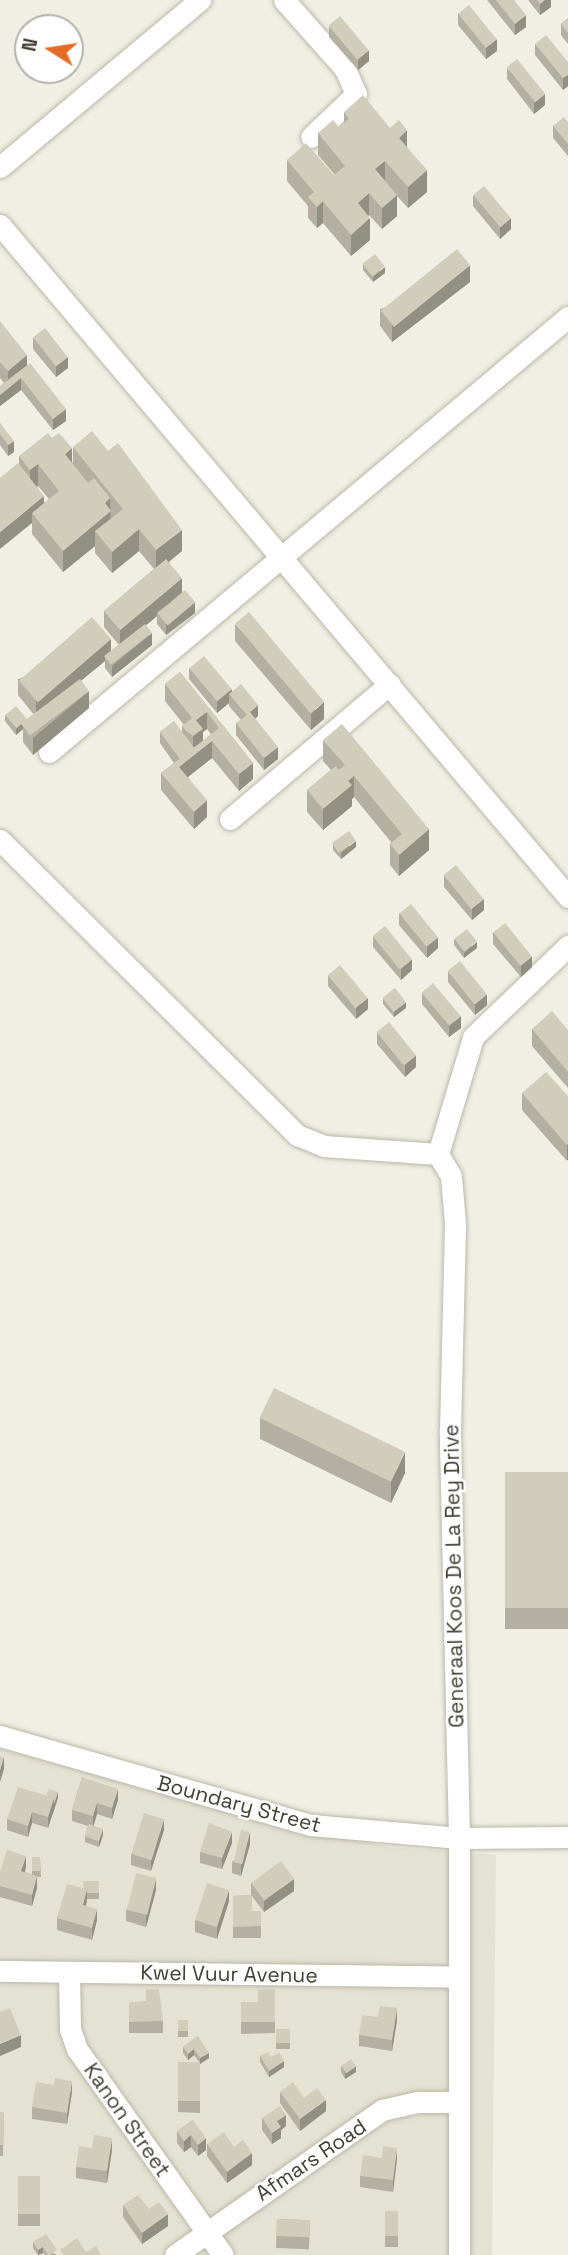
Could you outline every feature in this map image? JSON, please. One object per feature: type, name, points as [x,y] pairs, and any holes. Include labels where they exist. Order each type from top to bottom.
[{"type":"street","points":[[0,167],[200,0]]},
{"type":"street","points":[[284,0],[345,69],[356,93],[311,137]]},
{"type":"street","points":[[0,225],[568,897]]},
{"type":"street","points":[[49,752],[284,559],[568,317]]},
{"type":"street","points":[[230,819],[390,684]]},
{"type":"street","points":[[0,840],[297,1135],[338,1148],[438,1154],[473,1037],[568,946]]},
{"type":"street","name":"Generaal Koos De La Rey Drive","points":[[438,1154],[451,1176],[455,1223],[450,1430],[459,1838],[459,2255]]},
{"type":"street","name":"Boundary Street","points":[[0,1736],[311,1825],[459,1838],[568,1837]]},
{"type":"street","name":"Kwel Vuur Avenue","points":[[0,1971],[459,1977]]},
{"type":"street","name":"Kanon Street","points":[[69,1972],[70,2029],[78,2049],[223,2255]]},
{"type":"street","name":"Afmars Road","points":[[175,2255],[382,2110],[418,2102],[459,2102]]},
{"type":"shaded area","points":[[0,1749],[388,1847],[496,1855],[492,2255],[0,2255]]},
{"type":"building","points":[[496,0],[514,0],[526,15],[515,24]]},
{"type":"building","points":[[469,5],[497,39],[486,48],[458,14]]},
{"type":"building","points":[[340,16],[369,50],[357,60],[329,26]]},
{"type":"building","points":[[568,18],[568,33],[561,24]]},
{"type":"building","points":[[546,35],[568,62],[568,75],[563,78],[535,44]]},
{"type":"building","points":[[517,59],[545,94],[535,102],[507,67]]},
{"type":"building","points":[[363,95],[390,128],[399,120],[407,130],[399,138],[427,170],[408,187],[385,161],[375,169],[397,195],[382,208],[369,193],[358,203],[370,218],[351,235],[323,201],[317,207],[308,197],[314,192],[287,160],[306,143],[334,175],[345,166],[318,133],[333,120],[339,127],[349,119],[344,112]]},
{"type":"building","points":[[564,117],[568,122],[568,144],[553,126]]},
{"type":"building","points":[[484,186],[511,218],[500,227],[473,195]]},
{"type":"building","points":[[457,249],[470,265],[394,327],[381,311]]},
{"type":"building","points":[[375,254],[385,267],[372,276],[362,264]]},
{"type":"building","points":[[0,321],[27,355],[8,371],[0,362]]},
{"type":"building","points":[[45,328],[68,357],[56,366],[33,337]]},
{"type":"building","points":[[30,363],[66,409],[53,419],[21,378],[0,395],[0,386]]},
{"type":"building","points":[[0,423],[14,441],[8,445],[0,434]]},
{"type":"building","points":[[92,431],[108,451],[118,443],[182,530],[156,550],[139,529],[112,552],[95,531],[123,509],[73,447]]},
{"type":"building","points":[[48,433],[52,438],[59,433],[72,448],[65,454],[88,483],[94,478],[110,498],[105,503],[111,511],[63,551],[32,513],[59,491],[38,464],[30,470],[19,456]]},
{"type":"building","points":[[18,463],[44,496],[0,532],[0,478]]},
{"type":"building","points":[[166,559],[182,578],[120,630],[104,611]]},
{"type":"building","points":[[185,590],[195,602],[168,625],[157,613]]},
{"type":"building","points":[[249,612],[324,702],[310,713],[235,624]]},
{"type":"building","points":[[92,617],[111,639],[38,703],[19,681]]},
{"type":"building","points":[[145,624],[152,633],[111,665],[104,656]]},
{"type":"building","points":[[204,656],[232,689],[217,701],[189,668]]},
{"type":"building","points":[[180,672],[253,763],[239,774],[212,741],[179,767],[207,800],[194,812],[161,773],[219,728],[207,712],[196,720],[203,729],[193,736],[182,726],[192,718],[165,684]]},
{"type":"building","points":[[80,679],[89,691],[30,736],[21,724]]},
{"type":"building","points":[[241,684],[258,705],[250,712],[278,747],[264,758],[236,723],[247,715],[229,694]]},
{"type":"building","points":[[16,706],[27,719],[16,728],[5,715]]},
{"type":"building","points":[[174,721],[194,748],[180,759],[160,732]]},
{"type":"building","points":[[342,724],[429,829],[399,855],[390,844],[402,834],[354,776],[348,781],[352,785],[323,809],[307,790],[336,766],[339,770],[345,765],[323,740]]},
{"type":"building","points":[[349,831],[356,841],[339,853],[332,843]]},
{"type":"building","points":[[456,865],[484,899],[471,909],[444,875]]},
{"type":"building","points":[[411,904],[438,937],[426,947],[399,913]]},
{"type":"building","points":[[505,923],[532,956],[520,966],[493,932]]},
{"type":"building","points":[[385,926],[412,959],[400,969],[373,936]]},
{"type":"building","points":[[467,929],[477,942],[464,951],[454,939]]},
{"type":"building","points":[[460,961],[487,994],[475,1004],[448,971]]},
{"type":"building","points":[[340,965],[368,998],[355,1008],[328,975]]},
{"type":"building","points":[[433,983],[461,1016],[449,1026],[422,993]]},
{"type":"building","points":[[395,988],[406,1002],[393,1012],[382,998]]},
{"type":"building","points":[[552,1011],[568,1030],[568,1072],[532,1029]]},
{"type":"building","points":[[389,1022],[416,1055],[404,1065],[377,1032]]},
{"type":"building","points":[[546,1072],[568,1096],[567,1145],[522,1093]]},
{"type":"building","points":[[274,1388],[405,1452],[391,1482],[260,1418]]},
{"type":"building","points":[[505,1472],[568,1472],[568,1608],[505,1608]]},
{"type":"building","points":[[82,1777],[118,1789],[112,1808],[97,1803],[93,1816],[72,1810]]},
{"type":"building","points":[[18,1787],[54,1798],[48,1817],[32,1812],[28,1826],[7,1819]]},
{"type":"building","points":[[49,1789],[58,1792],[54,1804],[54,1798],[46,1796]]},
{"type":"building","points":[[144,1813],[164,1819],[152,1860],[131,1854]]},
{"type":"building","points":[[209,1823],[232,1832],[222,1858],[200,1852]]},
{"type":"building","points":[[89,1824],[103,1829],[99,1841],[85,1836]]},
{"type":"building","points":[[241,1830],[250,1832],[242,1864],[234,1862]]},
{"type":"building","points":[[7,1850],[26,1856],[21,1871],[37,1876],[32,1895],[0,1886],[0,1872]]},
{"type":"building","points":[[32,1857],[40,1857],[40,1871],[32,1871]]},
{"type":"building","points":[[281,1861],[294,1879],[264,1901],[251,1883]]},
{"type":"building","points":[[136,1873],[156,1878],[147,1915],[127,1910]]},
{"type":"building","points":[[83,1881],[99,1881],[99,1893],[87,1893]]},
{"type":"building","points":[[207,1883],[229,1890],[217,1927],[195,1920]]},
{"type":"building","points":[[67,1884],[87,1889],[83,1905],[97,1909],[92,1928],[57,1918]]},
{"type":"building","points":[[252,1895],[252,1911],[261,1911],[261,1926],[233,1927],[233,1896]]},
{"type":"building","points":[[146,1989],[159,1989],[163,2021],[129,2022],[129,2002],[146,2001]]},
{"type":"building","points":[[275,1989],[275,2022],[241,2022],[241,2002],[258,2002],[258,1990]]},
{"type":"building","points":[[380,2006],[397,2008],[392,2040],[359,2035],[362,2015],[378,2017]]},
{"type":"building","points":[[10,2008],[21,2035],[0,2044],[0,2012]]},
{"type":"building","points":[[178,2020],[188,2020],[188,2031],[178,2031]]},
{"type":"building","points":[[276,2029],[290,2029],[290,2043],[276,2043]]},
{"type":"building","points":[[198,2036],[209,2053],[200,2058],[194,2049],[188,2054],[183,2047]]},
{"type":"building","points":[[268,2052],[271,2057],[279,2052],[284,2061],[269,2071],[260,2056]]},
{"type":"building","points":[[351,2059],[356,2066],[347,2073],[341,2066]]},
{"type":"building","points":[[178,2062],[200,2062],[200,2101],[178,2101]]},
{"type":"building","points":[[55,2078],[72,2081],[67,2113],[32,2107],[36,2082],[54,2085]]},
{"type":"building","points":[[293,2082],[304,2098],[317,2088],[326,2100],[300,2119],[280,2092]]},
{"type":"building","points":[[280,2106],[286,2115],[277,2121],[281,2127],[272,2133],[262,2118]]},
{"type":"building","points":[[0,2112],[4,2113],[3,2145],[0,2145]]},
{"type":"building","points":[[193,2120],[206,2138],[198,2145],[191,2135],[184,2141],[177,2131]]},
{"type":"building","points":[[224,2132],[234,2147],[243,2140],[252,2153],[227,2172],[207,2144]]},
{"type":"building","points":[[94,2135],[112,2138],[107,2171],[76,2167],[79,2146],[92,2148]]},
{"type":"building","points":[[383,2146],[397,2148],[393,2180],[360,2176],[363,2155],[382,2158]]},
{"type":"building","points":[[18,2176],[40,2176],[40,2214],[18,2214]]},
{"type":"building","points":[[138,2195],[149,2209],[159,2202],[168,2214],[142,2233],[123,2205]]},
{"type":"building","points":[[385,2211],[398,2211],[398,2236],[385,2236]]},
{"type":"building","points":[[277,2219],[310,2220],[309,2237],[276,2236]]},
{"type":"building","points":[[46,2234],[57,2250],[50,2255],[43,2247],[38,2250],[33,2242]]},
{"type":"building","points":[[77,2238],[86,2252],[96,2246],[101,2255],[64,2255],[60,2250]]}]
